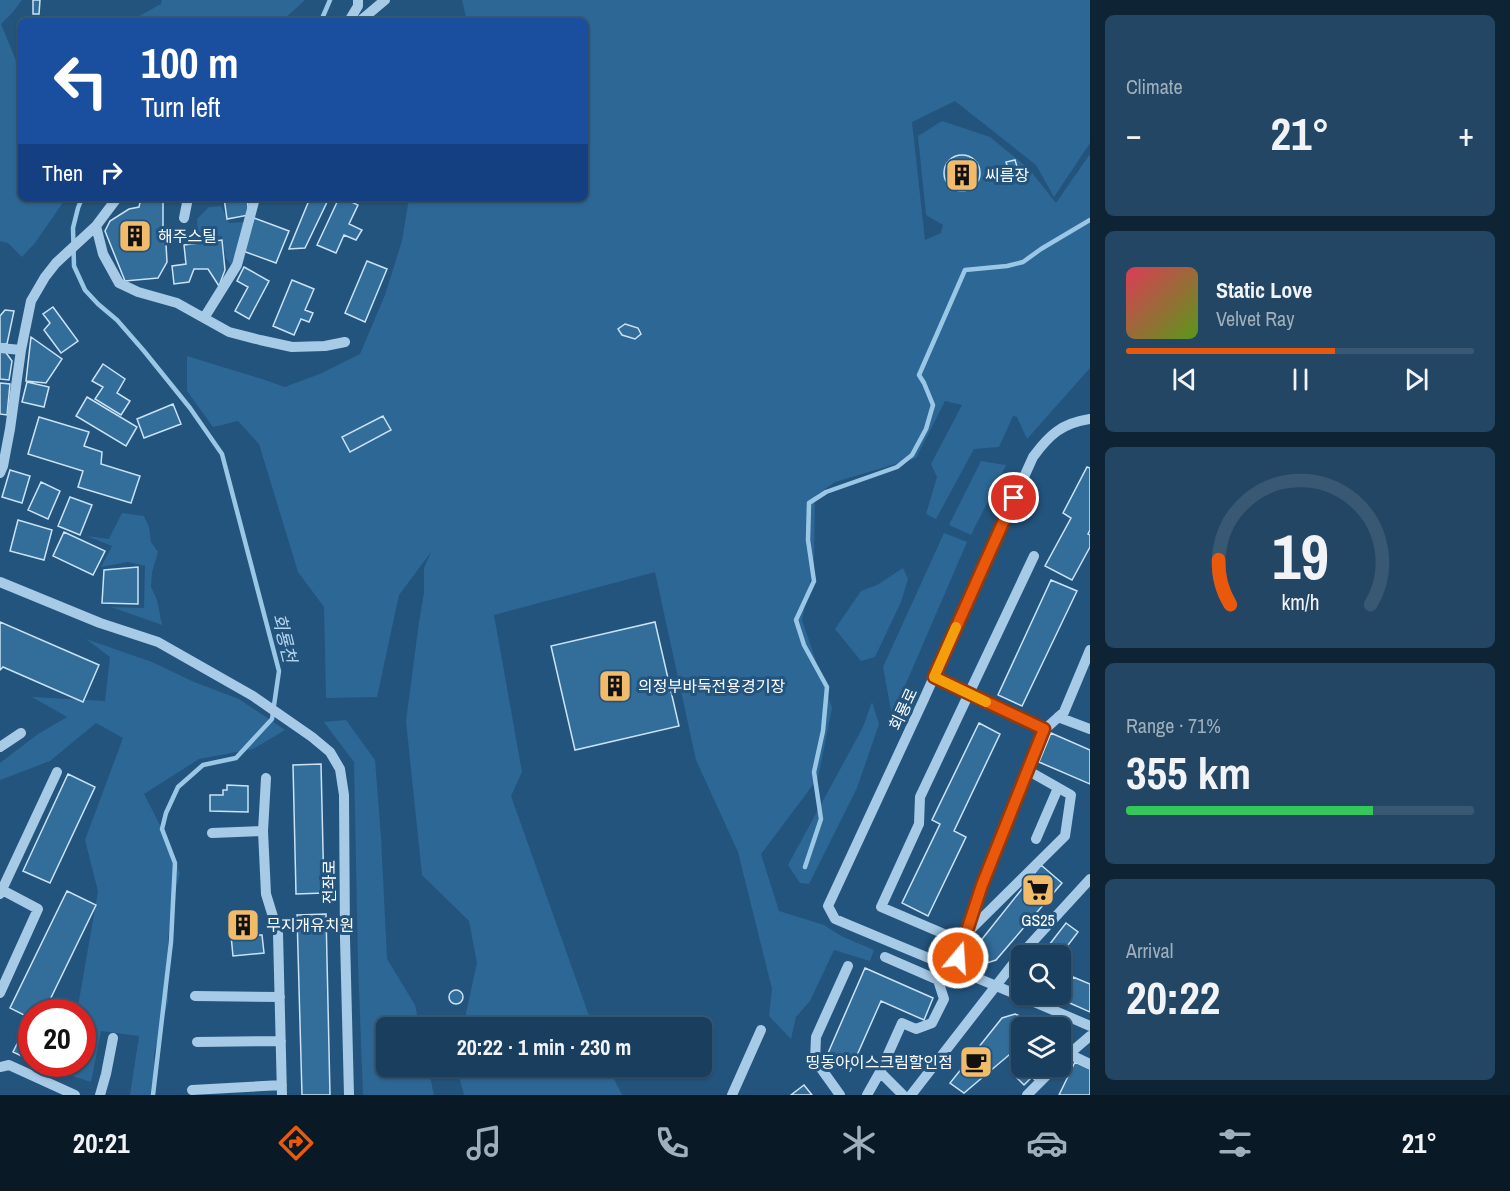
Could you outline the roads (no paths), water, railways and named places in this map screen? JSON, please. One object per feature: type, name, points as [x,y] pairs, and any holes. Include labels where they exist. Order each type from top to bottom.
[{"type":"street","points":[[351,18],[358,6],[358,0]]},
{"type":"street","points":[[364,18],[386,0]]},
{"type":"street","points":[[0,473],[10,429],[21,350],[31,300],[45,277],[96,226],[115,201]]},
{"type":"street","points":[[184,218],[187,201]]},
{"type":"street","points":[[204,318],[237,266],[254,201]]},
{"type":"street","points":[[96,226],[103,254],[119,283],[138,292],[177,303],[229,332],[260,340],[292,346],[324,346],[345,342]]},
{"type":"street","points":[[0,348],[21,350]]},
{"type":"street","name":"회룡로","points":[[953,969],[835,919],[828,906],[1033,457],[1045,441],[1067,424],[1090,419]]},
{"type":"street","points":[[965,938],[881,907],[919,824],[920,797],[1034,556]]},
{"type":"street","name":"전좌로","points":[[0,582],[100,623],[158,642],[253,696],[296,725],[330,752],[340,769],[344,795],[349,1095]]},
{"type":"street","points":[[1090,650],[1064,712],[1044,729],[982,885],[953,969],[1090,1026]]},
{"type":"street","points":[[934,677],[1044,729]]},
{"type":"street","points":[[1058,717],[1090,730]]},
{"type":"street","points":[[0,747],[21,733]]},
{"type":"street","points":[[965,938],[1065,836],[1071,795],[1028,770]]},
{"type":"street","points":[[0,993],[38,909],[1,892],[57,772]]},
{"type":"street","points":[[192,1090],[282,1090],[278,933],[266,894],[263,831],[266,778]]},
{"type":"street","points":[[1035,839],[1059,788]]},
{"type":"street","points":[[212,833],[263,831]]},
{"type":"street","points":[[911,1095],[1016,960],[1090,879]]},
{"type":"street","points":[[867,1095],[902,1023],[916,1029],[932,1023],[944,999],[938,980],[885,957]]},
{"type":"street","points":[[840,1095],[815,1060],[816,1037],[848,966]]},
{"type":"street","points":[[195,996],[280,997]]},
{"type":"street","points":[[732,1095],[761,1029]]},
{"type":"street","points":[[1071,1053],[1090,1036]]},
{"type":"street","points":[[100,1095],[113,1038]]},
{"type":"street","points":[[196,1042],[281,1041]]},
{"type":"street","points":[[1071,1059],[1090,1064]]},
{"type":"street","points":[[0,1067],[9,1065],[75,1095]]},
{"type":"street","points":[[880,1072],[903,1095]]},
{"type":"street","points":[[1027,1095],[1045,1077]]},
{"type":"waterway","name":"회룡천","points":[[322,18],[330,0]]},
{"type":"waterway","name":"회룡천","points":[[81,201],[73,228],[74,266],[85,290],[117,320],[144,351],[190,408],[222,454],[279,671],[272,719],[236,758],[203,765],[178,787],[166,813],[162,829],[175,863],[171,942],[153,1095]]},
{"type":"waterway","points":[[805,867],[821,819],[814,772],[823,731],[827,687],[804,645],[796,620],[814,581],[808,540],[809,503],[826,492],[897,467],[912,455],[926,429],[933,405],[919,375],[965,270],[1023,262],[1090,220]]},
{"type":"place","name":"씨름장","points":[[962,175]]},
{"type":"place","name":"해주스틸","points":[[135,236]]},
{"type":"place","name":"의정부바둑전용경기장","points":[[615,686]]},
{"type":"place","name":"GS25","points":[[1038,890]]},
{"type":"place","name":"무지개유치원","points":[[243,925]]},
{"type":"place","name":"띵동아이스크림할인점","points":[[976,1062]]}]
